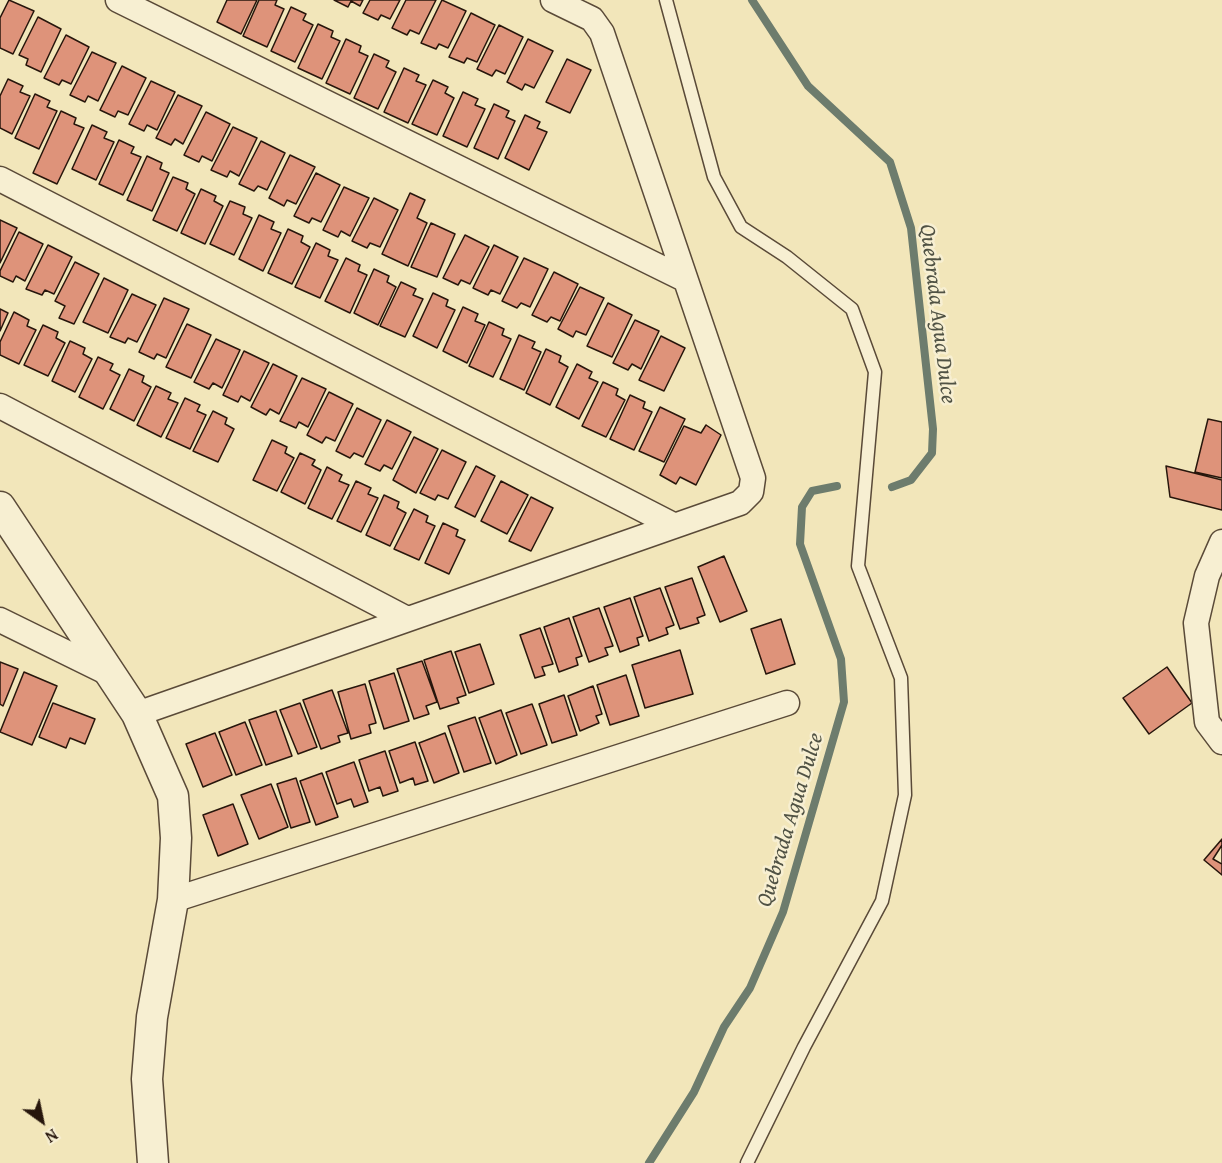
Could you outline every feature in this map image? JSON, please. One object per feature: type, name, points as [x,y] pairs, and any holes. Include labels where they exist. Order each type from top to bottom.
[{"type":"street","points":[[118,0],[684,279]]},
{"type":"street","points":[[137,714],[740,503],[752,492],[753,478],[602,33],[592,19],[553,0]]},
{"type":"street","points":[[0,179],[673,525]]},
{"type":"street","points":[[0,406],[407,619]]},
{"type":"street","points":[[0,507],[137,714],[173,796],[176,838],[173,900],[152,1017],[147,1080],[153,1163]]},
{"type":"street","points":[[1222,542],[1208,576],[1196,623],[1208,722],[1222,742]]},
{"type":"street","points":[[0,620],[110,674]]},
{"type":"street","points":[[173,900],[787,703]]},
{"type":"lane","points":[[666,0],[714,177],[741,227],[787,257],[852,309],[875,372],[858,566],[901,678],[905,795],[882,901],[804,1047],[747,1163]]},
{"type":"building","points":[[9,0],[34,11],[13,54],[0,48],[0,18]]},
{"type":"building","points":[[227,0],[257,0],[241,34],[217,22]]},
{"type":"building","points":[[259,0],[277,0],[275,5],[284,9],[267,47],[243,36]]},
{"type":"building","points":[[334,0],[363,0],[360,6],[351,1],[348,7]]},
{"type":"building","points":[[370,0],[400,0],[390,19],[381,15],[378,20],[363,13]]},
{"type":"building","points":[[406,0],[436,0],[419,34],[410,30],[407,35],[392,28]]},
{"type":"building","points":[[442,0],[466,11],[448,48],[439,44],[436,49],[421,43]]},
{"type":"building","points":[[291,7],[306,14],[303,20],[313,25],[295,62],[271,51]]},
{"type":"building","points":[[471,13],[495,25],[477,62],[467,58],[464,63],[449,57]]},
{"type":"building","points":[[38,17],[61,29],[41,72],[26,65],[28,59],[19,55]]},
{"type":"building","points":[[318,24],[333,31],[331,37],[340,41],[322,79],[298,68]]},
{"type":"building","points":[[499,25],[523,37],[505,74],[496,70],[492,76],[477,69]]},
{"type":"building","points":[[66,35],[89,47],[71,84],[62,80],[59,85],[44,78]]},
{"type":"building","points":[[346,39],[361,46],[359,52],[368,56],[350,94],[326,83]]},
{"type":"building","points":[[528,39],[553,51],[534,88],[525,84],[522,90],[507,82]]},
{"type":"building","points":[[92,52],[116,63],[98,101],[88,96],[85,102],[70,95]]},
{"type":"building","points":[[374,54],[389,61],[386,67],[396,72],[378,109],[354,98]]},
{"type":"building","points":[[567,59],[591,70],[570,113],[546,102]]},
{"type":"building","points":[[122,66],[146,78],[128,115],[118,111],[115,117],[100,110]]},
{"type":"building","points":[[404,68],[419,75],[416,81],[426,85],[408,123],[384,112]]},
{"type":"building","points":[[8,79],[23,86],[20,92],[30,96],[12,134],[0,128],[0,96]]},
{"type":"building","points":[[433,80],[448,87],[445,93],[454,98],[437,135],[412,124]]},
{"type":"building","points":[[151,81],[175,92],[157,130],[147,125],[144,131],[129,124]]},
{"type":"building","points":[[463,92],[478,99],[475,105],[485,109],[467,147],[443,136]]},
{"type":"building","points":[[35,94],[50,101],[47,107],[57,111],[39,149],[15,138]]},
{"type":"building","points":[[178,95],[202,106],[183,144],[175,139],[171,145],[156,138]]},
{"type":"building","points":[[494,104],[509,111],[506,117],[515,121],[498,159],[474,148]]},
{"type":"building","points":[[61,111],[76,118],[74,124],[84,128],[57,184],[33,173]]},
{"type":"building","points":[[206,112],[230,124],[212,161],[202,156],[199,162],[184,155]]},
{"type":"building","points":[[525,115],[540,122],[537,128],[547,132],[529,170],[505,158]]},
{"type":"building","points":[[92,125],[107,132],[104,138],[114,142],[96,180],[72,169]]},
{"type":"building","points":[[233,127],[257,138],[239,176],[230,171],[227,177],[211,170]]},
{"type":"building","points":[[119,140],[134,147],[131,153],[141,157],[123,195],[99,184]]},
{"type":"building","points":[[261,141],[285,153],[267,190],[258,186],[254,191],[239,184]]},
{"type":"building","points":[[290,155],[315,167],[296,204],[287,200],[284,206],[269,198]]},
{"type":"building","points":[[147,156],[162,163],[160,169],[169,173],[152,211],[127,200]]},
{"type":"building","points":[[316,173],[340,185],[321,222],[312,218],[309,223],[294,216]]},
{"type":"building","points":[[173,177],[188,183],[186,189],[195,194],[177,231],[153,220]]},
{"type":"building","points":[[344,187],[369,198],[350,236],[341,231],[338,237],[323,230]]},
{"type":"building","points":[[201,189],[216,196],[214,201],[223,206],[205,244],[181,233]]},
{"type":"building","points":[[410,193],[425,200],[417,218],[427,223],[408,266],[382,254]]},
{"type":"building","points":[[374,198],[398,210],[380,247],[370,243],[367,248],[352,241]]},
{"type":"building","points":[[230,201],[245,207],[243,214],[252,218],[234,255],[210,244]]},
{"type":"building","points":[[259,215],[274,222],[271,229],[281,233],[263,271],[239,259]]},
{"type":"building","points":[[0,220],[17,228],[0,263]]},
{"type":"building","points":[[431,223],[455,234],[437,277],[411,267]]},
{"type":"building","points":[[288,229],[303,236],[301,242],[310,247],[292,284],[268,273]]},
{"type":"building","points":[[19,232],[43,244],[25,281],[16,276],[13,282],[0,276],[0,271]]},
{"type":"building","points":[[465,235],[489,247],[470,284],[461,280],[458,285],[443,278]]},
{"type":"building","points":[[316,243],[330,250],[328,256],[338,260],[320,298],[295,287]]},
{"type":"building","points":[[48,245],[72,257],[54,294],[45,290],[42,295],[26,289]]},
{"type":"building","points":[[494,245],[518,257],[500,294],[491,290],[488,295],[473,288]]},
{"type":"building","points":[[346,258],[360,265],[358,271],[367,275],[350,313],[325,301]]},
{"type":"building","points":[[524,258],[548,269],[530,307],[521,303],[517,308],[502,301]]},
{"type":"building","points":[[75,262],[99,274],[74,324],[59,318],[65,306],[55,301]]},
{"type":"building","points":[[374,269],[389,276],[387,282],[396,287],[378,325],[354,313]]},
{"type":"building","points":[[554,272],[578,284],[560,321],[551,317],[547,322],[532,315]]},
{"type":"building","points":[[104,278],[128,290],[108,333],[83,322]]},
{"type":"building","points":[[401,282],[416,289],[413,295],[423,299],[405,337],[380,326]]},
{"type":"building","points":[[580,287],[604,298],[586,335],[576,331],[573,337],[558,329]]},
{"type":"building","points":[[433,293],[448,300],[446,306],[455,310],[437,348],[413,336]]},
{"type":"building","points":[[132,294],[156,305],[137,342],[128,338],[125,343],[110,337]]},
{"type":"building","points":[[164,298],[189,309],[166,358],[157,354],[154,359],[139,352]]},
{"type":"building","points":[[608,303],[632,315],[612,357],[587,346]]},
{"type":"building","points":[[463,307],[478,314],[475,321],[485,325],[467,363],[443,351]]},
{"type":"building","points":[[0,309],[8,313],[0,331]]},
{"type":"building","points":[[14,312],[29,320],[27,326],[36,330],[19,364],[0,355],[0,342]]},
{"type":"building","points":[[635,320],[659,331],[641,369],[632,364],[628,370],[613,363]]},
{"type":"building","points":[[489,322],[504,329],[502,335],[511,339],[493,377],[469,366]]},
{"type":"building","points":[[187,324],[211,335],[191,378],[166,367]]},
{"type":"building","points":[[43,325],[58,332],[56,338],[65,343],[48,376],[24,365]]},
{"type":"building","points":[[519,335],[535,342],[532,348],[541,352],[524,390],[500,379]]},
{"type":"building","points":[[661,336],[685,348],[664,391],[639,380]]},
{"type":"building","points":[[216,339],[240,350],[222,388],[213,383],[209,389],[194,382]]},
{"type":"building","points":[[70,341],[85,348],[83,354],[92,359],[75,392],[52,381]]},
{"type":"building","points":[[546,349],[561,356],[559,362],[568,367],[550,405],[526,393]]},
{"type":"building","points":[[244,351],[269,363],[250,401],[241,396],[238,402],[223,395]]},
{"type":"building","points":[[98,357],[113,364],[110,370],[120,375],[103,409],[79,397]]},
{"type":"building","points":[[273,364],[297,376],[279,414],[270,409],[266,415],[251,407]]},
{"type":"building","points":[[577,364],[592,372],[589,378],[598,382],[579,419],[556,407]]},
{"type":"building","points":[[129,369],[144,376],[142,382],[151,387],[134,421],[110,409]]},
{"type":"building","points":[[302,378],[326,389],[308,427],[299,422],[296,428],[280,421]]},
{"type":"building","points":[[603,382],[618,389],[616,395],[625,400],[606,437],[582,426]]},
{"type":"building","points":[[156,386],[171,393],[168,399],[178,403],[161,437],[137,425]]},
{"type":"building","points":[[329,392],[353,404],[335,441],[326,437],[322,443],[307,435]]},
{"type":"building","points":[[630,395],[645,402],[643,408],[652,412],[634,450],[610,439]]},
{"type":"building","points":[[185,398],[200,405],[197,411],[206,415],[190,449],[166,438]]},
{"type":"building","points":[[660,407],[685,419],[664,462],[639,451]]},
{"type":"building","points":[[357,408],[381,420],[363,457],[354,453],[350,458],[336,451]]},
{"type":"building","points":[[213,411],[227,418],[225,424],[234,429],[218,462],[193,451]]},
{"type":"building","points":[[1208,419],[1222,422],[1222,478],[1195,472]]},
{"type":"building","points":[[387,420],[411,432],[392,469],[384,465],[380,471],[365,464]]},
{"type":"building","points":[[706,425],[721,435],[696,485],[680,477],[676,484],[660,475],[684,426],[701,433]]},
{"type":"building","points":[[414,437],[438,449],[416,493],[393,480]]},
{"type":"building","points":[[272,440],[287,447],[285,453],[294,458],[277,491],[253,480]]},
{"type":"building","points":[[442,450],[466,462],[448,499],[438,495],[435,500],[420,493]]},
{"type":"building","points":[[300,453],[315,460],[312,465],[321,470],[305,504],[281,492]]},
{"type":"building","points":[[476,466],[495,476],[475,517],[455,507]]},
{"type":"building","points":[[1166,466],[1222,480],[1222,510],[1170,497]]},
{"type":"building","points":[[327,467],[342,475],[339,481],[349,485],[332,519],[308,508]]},
{"type":"building","points":[[356,481],[371,488],[368,494],[378,498],[361,532],[337,521]]},
{"type":"building","points":[[501,481],[528,495],[507,534],[481,521]]},
{"type":"building","points":[[384,495],[399,502],[397,508],[406,513],[390,546],[366,535]]},
{"type":"building","points":[[531,497],[553,508],[531,551],[509,541]]},
{"type":"building","points":[[414,509],[428,516],[426,522],[435,526],[419,560],[394,549]]},
{"type":"building","points":[[443,523],[458,530],[456,536],[465,540],[449,574],[425,563]]},
{"type":"building","points":[[724,556],[747,611],[720,622],[698,567]]},
{"type":"building","points":[[692,578],[705,615],[697,618],[699,623],[680,629],[665,587]]},
{"type":"building","points":[[660,588],[674,625],[666,628],[668,634],[649,641],[634,597]]},
{"type":"building","points":[[630,598],[643,636],[637,638],[639,645],[620,652],[604,607]]},
{"type":"building","points":[[599,608],[613,646],[605,648],[608,655],[589,662],[573,617]]},
{"type":"building","points":[[569,618],[582,656],[576,658],[578,665],[559,672],[544,627]]},
{"type":"building","points":[[781,619],[795,664],[766,674],[751,629]]},
{"type":"building","points":[[540,628],[553,664],[542,667],[545,675],[535,678],[520,635]]},
{"type":"building","points":[[480,644],[494,684],[469,693],[455,652]]},
{"type":"building","points":[[680,650],[693,694],[645,708],[632,665]]},
{"type":"building","points":[[451,651],[466,695],[457,698],[459,703],[440,709],[424,660]]},
{"type":"building","points":[[422,661],[437,702],[426,706],[429,714],[414,719],[397,669]]},
{"type":"building","points":[[0,662],[18,669],[3,706],[0,704]]},
{"type":"building","points":[[1167,667],[1192,703],[1149,734],[1123,698]]},
{"type":"building","points":[[24,672],[57,686],[32,745],[0,732]]},
{"type":"building","points":[[394,673],[409,721],[384,729],[369,681]]},
{"type":"building","points":[[626,675],[639,716],[610,725],[597,685]]},
{"type":"building","points":[[365,684],[376,723],[369,725],[371,733],[351,739],[338,692]]},
{"type":"building","points":[[593,686],[602,714],[596,716],[599,723],[580,731],[568,696]]},
{"type":"building","points":[[332,690],[348,733],[338,736],[340,742],[321,749],[303,700]]},
{"type":"building","points":[[564,695],[577,735],[552,743],[539,704]]},
{"type":"building","points":[[53,703],[95,719],[85,744],[70,738],[66,748],[39,737]]},
{"type":"building","points":[[300,703],[317,747],[298,754],[280,710]]},
{"type":"building","points":[[532,704],[547,745],[521,754],[506,713]]},
{"type":"building","points":[[501,710],[517,755],[496,764],[479,718]]},
{"type":"building","points":[[276,711],[292,756],[266,765],[249,720]]},
{"type":"building","points":[[475,717],[491,763],[464,772],[448,726]]},
{"type":"building","points":[[245,722],[262,765],[236,775],[219,732]]},
{"type":"building","points":[[215,733],[232,775],[203,787],[186,744]]},
{"type":"building","points":[[445,733],[459,773],[434,783],[419,743]]},
{"type":"building","points":[[415,742],[428,781],[415,785],[413,778],[400,783],[389,751]]},
{"type":"building","points":[[385,751],[398,791],[383,796],[380,787],[369,791],[359,760]]},
{"type":"building","points":[[354,762],[368,802],[354,807],[351,799],[337,804],[326,772]]},
{"type":"building","points":[[322,773],[338,817],[316,825],[300,781]]},
{"type":"building","points":[[296,778],[310,822],[291,828],[277,784]]},
{"type":"building","points":[[271,784],[288,827],[259,839],[241,795]]},
{"type":"building","points":[[233,804],[248,844],[218,856],[203,815]]},
{"type":"building","points":[[1222,839],[1222,875],[1204,860]]},
{"type":"building","points":[[1222,845],[1222,864],[1213,859]]},
{"type":"waterway","name":"Quebrada Agua Dulce","points":[[752,0],[808,86],[890,162],[911,228],[933,429],[932,453],[911,480],[892,487]]},
{"type":"waterway","name":"Quebrada Agua Dulce","points":[[649,1163],[694,1092],[724,1027],[750,988],[783,912],[844,702],[841,659],[800,544],[802,507],[812,491],[837,486]]}]
